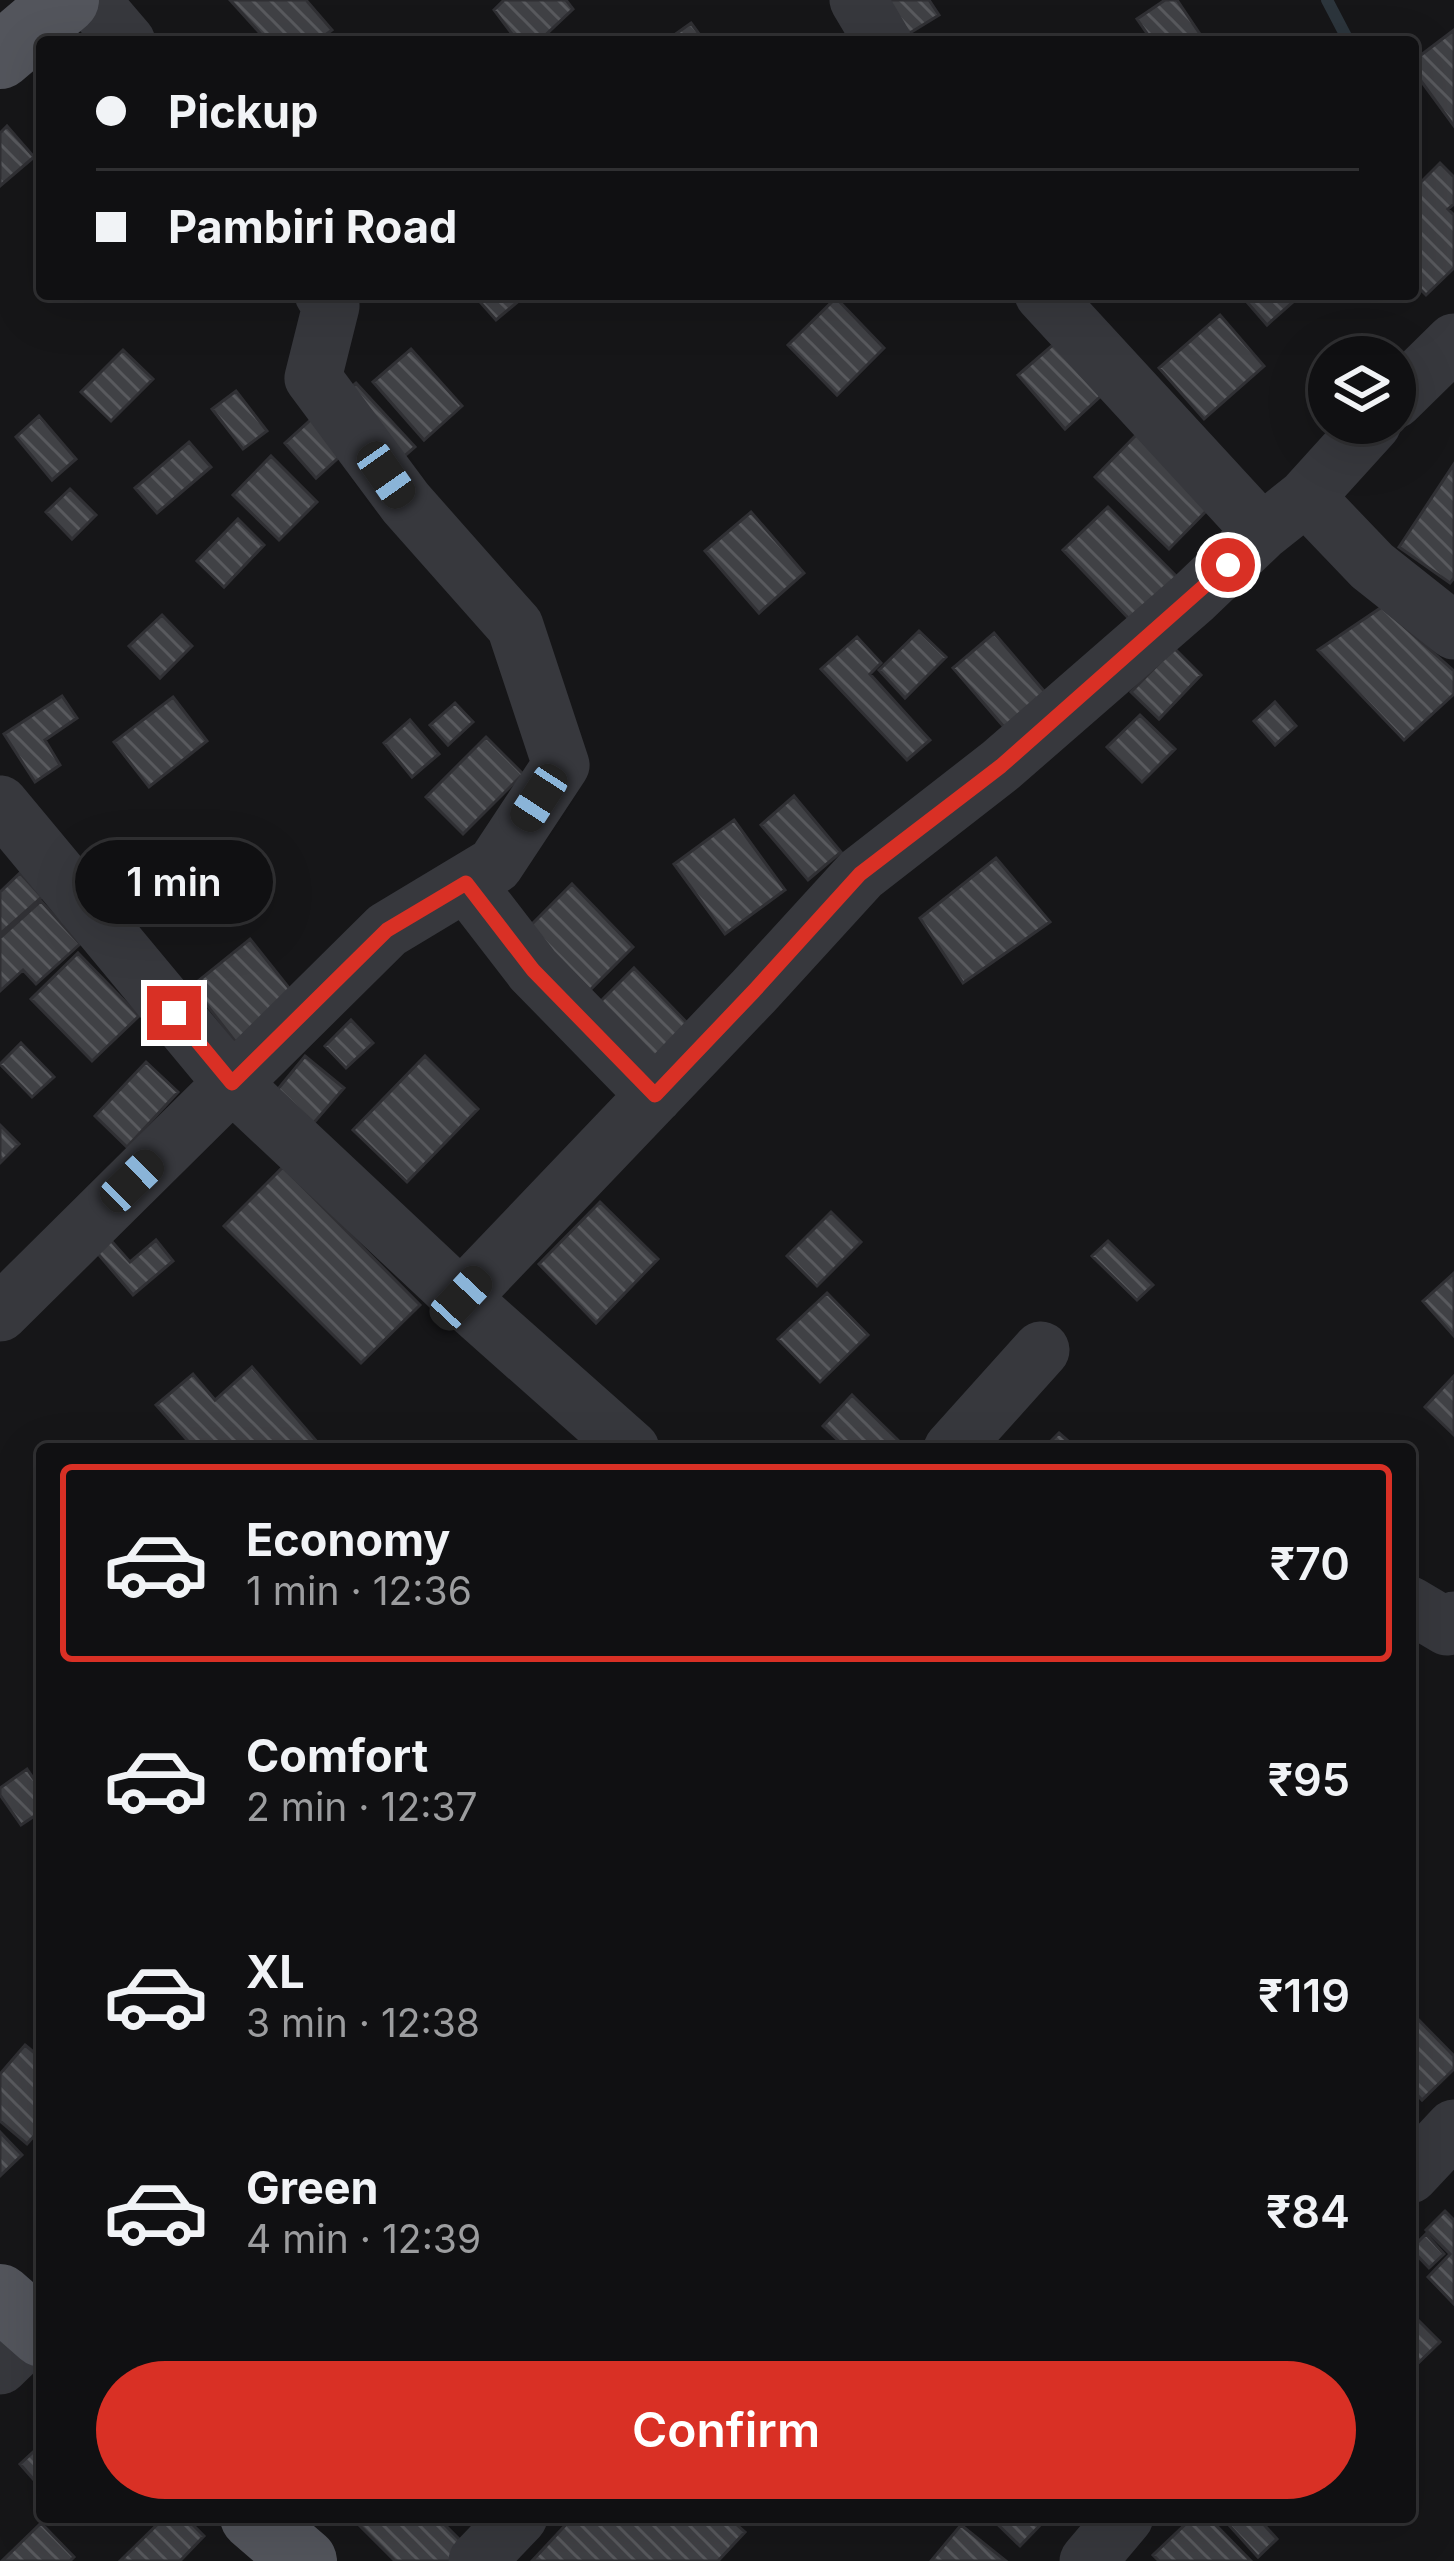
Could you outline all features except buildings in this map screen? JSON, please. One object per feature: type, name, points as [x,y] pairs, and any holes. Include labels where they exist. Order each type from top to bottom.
[{"type":"main road","points":[[0,56],[66,0]]},
{"type":"street","points":[[92,0],[122,36]]},
{"type":"street","points":[[858,0],[879,36]]},
{"type":"street","points":[[0,1312],[387,930],[495,865],[561,765],[514,626],[406,503],[313,378],[332,306],[328,300]]},
{"type":"street","points":[[1050,300],[1284,515],[1372,566],[1454,631]]},
{"type":"street","points":[[1416,379],[1454,342]]},
{"type":"street","points":[[461,1298],[860,874],[1001,766],[1284,515],[1353,444]]},
{"type":"street","points":[[0,804],[232,1083],[624,1443]]},
{"type":"street","points":[[466,883],[533,970],[655,1095]]},
{"type":"street","points":[[957,1443],[1040,1350]]},
{"type":"street","points":[[1416,1608],[1448,1627],[1454,1621]]},
{"type":"street","points":[[477,2561],[513,2523]]},
{"type":"street","points":[[1088,2561],[1120,2523]]},
{"type":"waterway","points":[[1327,0],[1346,36]]},
{"type":"route","points":[[174,1013],[232,1083],[387,930],[466,883],[533,970],[655,1095],[860,874],[1001,766],[1228,565]]}]
